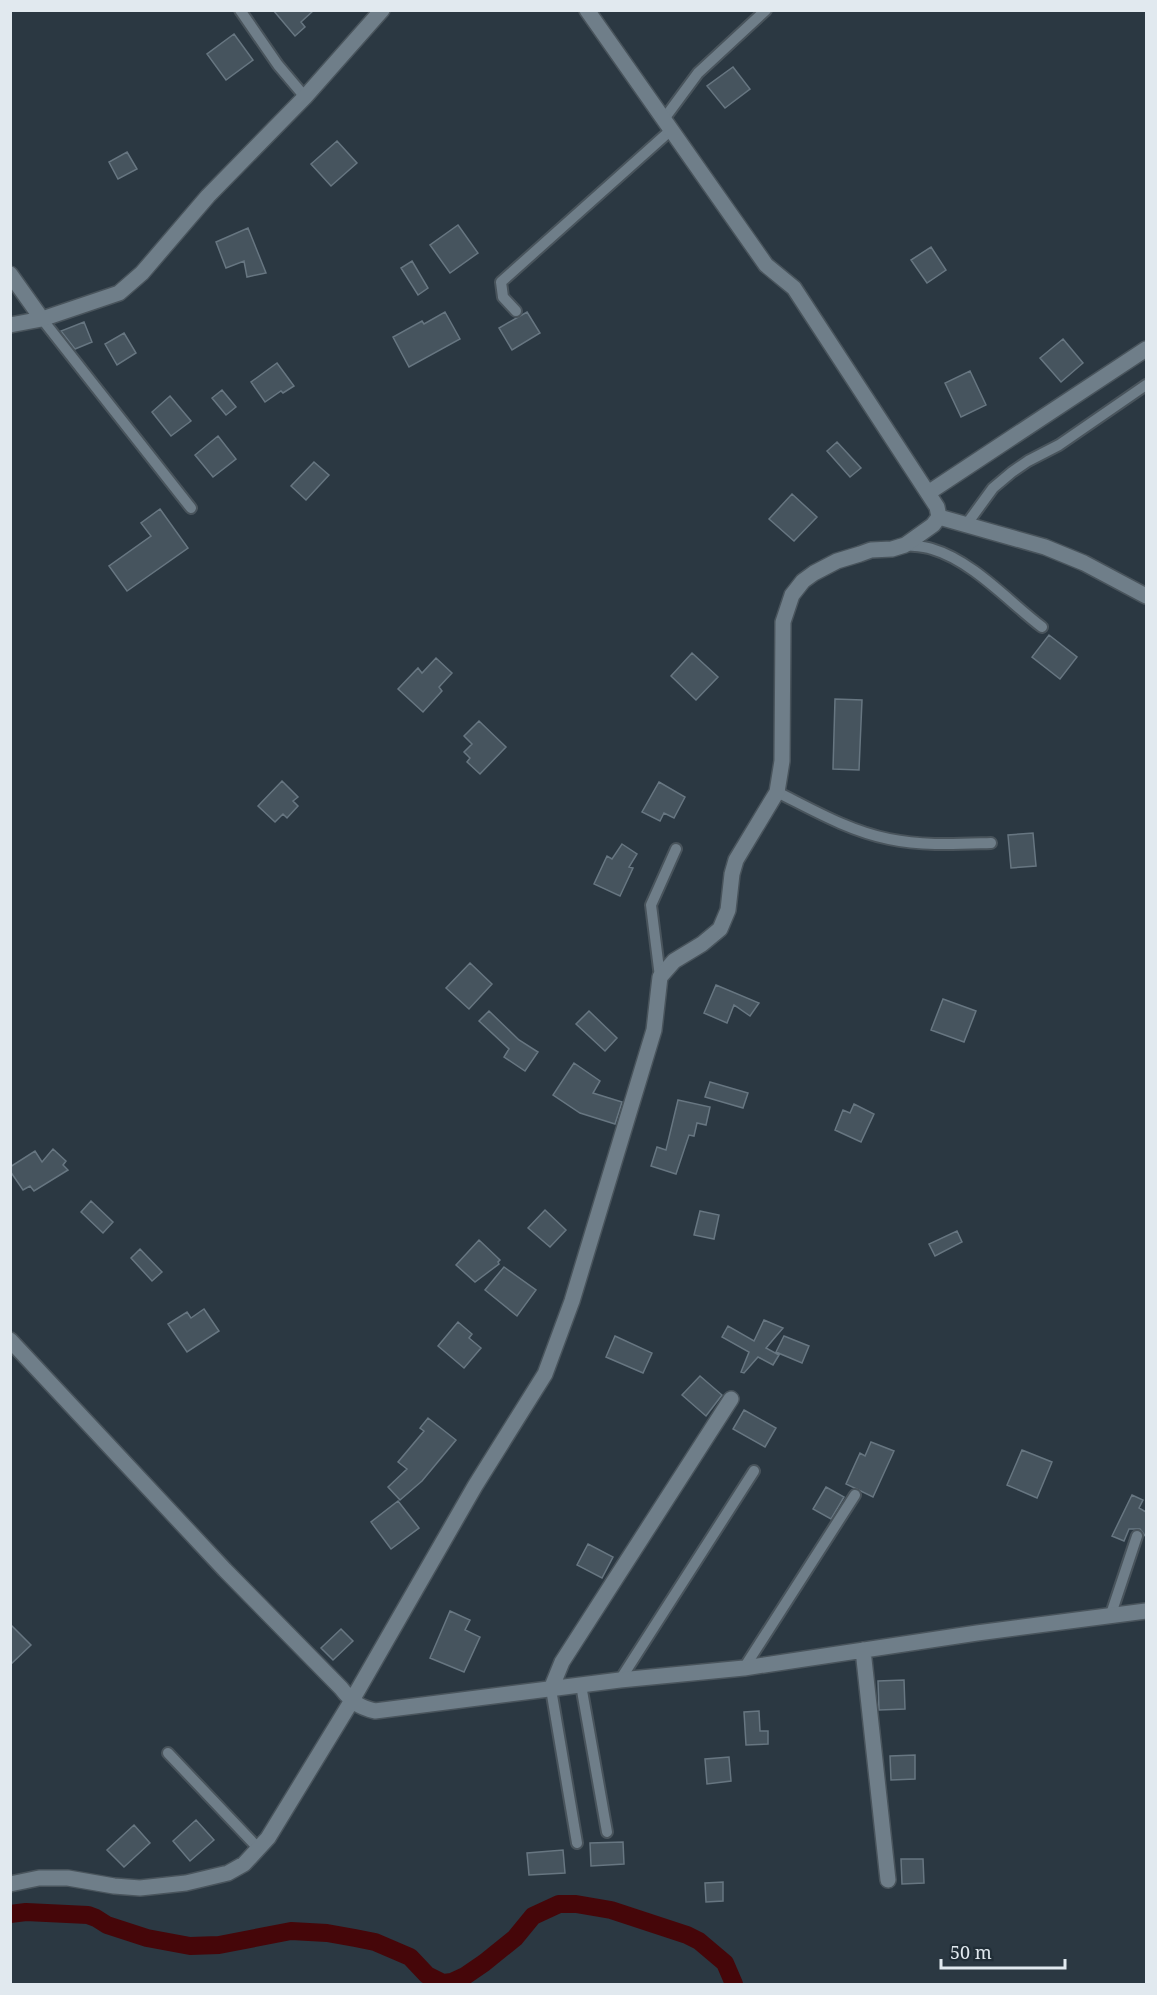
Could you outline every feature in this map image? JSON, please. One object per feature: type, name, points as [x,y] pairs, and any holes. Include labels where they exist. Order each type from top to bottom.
[{"type":"street","points":[[10,325],[42,319],[119,293],[142,273],[208,196],[305,97],[382,10]]},
{"type":"street","points":[[10,1884],[39,1878],[68,1878],[140,1888],[178,1885],[228,1873],[244,1864],[268,1838],[351,1702],[475,1486],[544,1374],[572,1301],[654,1030],[660,977],[674,961],[702,944],[720,929],[728,910],[736,860],[777,792],[782,761],[783,622],[792,596],[803,580],[837,561],[871,550],[892,549],[904,545],[933,525],[939,517],[937,507],[794,288],[766,265],[667,124],[593,13]]},
{"type":"street","points":[[10,274],[42,319]]},
{"type":"street","points":[[928,493],[1146,349]]},
{"type":"street","points":[[939,517],[1045,547],[1084,563],[1146,596]]},
{"type":"street","points":[[10,1340],[225,1570],[341,1688],[351,1702],[375,1711],[620,1680],[744,1668],[977,1633],[1146,1611]]},
{"type":"street","points":[[551,1689],[562,1662],[731,1399]]},
{"type":"street","points":[[863,1650],[888,1880]]},
{"type":"lane","points":[[240,10],[278,64],[305,97]]},
{"type":"lane","points":[[516,311],[503,297],[501,282],[667,124],[698,73],[766,10]]},
{"type":"lane","points":[[42,319],[191,508]]},
{"type":"lane","points":[[966,525],[993,488],[1012,472],[1059,445],[1146,385]]},
{"type":"lane","points":[[904,545],[932,549],[954,559],[977,574],[1018,610],[1042,627]]},
{"type":"lane","points":[[777,792],[848,826],[888,839],[931,844],[992,843]]},
{"type":"lane","points":[[660,977],[651,905],[676,849]]},
{"type":"lane","points":[[620,1680],[754,1471]]},
{"type":"lane","points":[[744,1668],[855,1495]]},
{"type":"lane","points":[[1110,1617],[1137,1536]]},
{"type":"lane","points":[[580,1685],[607,1832]]},
{"type":"lane","points":[[551,1689],[577,1843]]},
{"type":"lane","points":[[168,1753],[259,1849]]},
{"type":"building","points":[[273,10],[314,10],[301,22],[305,27],[295,36]]},
{"type":"building","points":[[234,34],[253,60],[226,80],[207,54]]},
{"type":"building","points":[[733,67],[750,89],[725,108],[707,86]]},
{"type":"building","points":[[337,141],[357,163],[331,186],[311,164]]},
{"type":"building","points":[[127,152],[137,169],[118,179],[109,162]]},
{"type":"building","points":[[458,225],[478,253],[450,273],[430,245]]},
{"type":"building","points":[[248,228],[266,273],[247,277],[244,261],[226,268],[216,242]]},
{"type":"building","points":[[931,247],[946,270],[927,283],[911,260]]},
{"type":"building","points":[[412,261],[428,288],[418,295],[401,268]]},
{"type":"building","points":[[445,312],[460,339],[409,367],[393,337],[422,321],[424,324]]},
{"type":"building","points":[[527,312],[540,333],[512,350],[499,328]]},
{"type":"building","points":[[84,322],[92,342],[75,349],[61,331]]},
{"type":"building","points":[[124,333],[136,353],[117,365],[105,344]]},
{"type":"building","points":[[1063,339],[1083,363],[1061,382],[1040,358]]},
{"type":"building","points":[[277,363],[294,386],[283,393],[281,391],[265,402],[251,382]]},
{"type":"building","points":[[970,371],[986,405],[961,417],[945,383]]},
{"type":"building","points":[[222,390],[236,407],[226,415],[212,398]]},
{"type":"building","points":[[170,396],[191,421],[171,436],[152,412]]},
{"type":"building","points":[[218,436],[236,459],[213,477],[195,455]]},
{"type":"building","points":[[837,442],[861,468],[850,477],[827,451]]},
{"type":"building","points":[[314,462],[329,475],[306,500],[291,486]]},
{"type":"building","points":[[792,494],[817,517],[794,541],[769,519]]},
{"type":"building","points":[[160,509],[188,548],[127,591],[109,566],[151,536],[141,523]]},
{"type":"building","points":[[1049,635],[1077,657],[1060,679],[1032,657]]},
{"type":"building","points":[[692,653],[718,677],[696,700],[671,676]]},
{"type":"building","points":[[436,658],[452,673],[439,687],[442,691],[423,712],[398,689],[418,668],[422,673]]},
{"type":"building","points":[[835,699],[862,700],[859,770],[833,769]]},
{"type":"building","points":[[479,721],[506,747],[480,774],[467,762],[470,758],[464,752],[472,744],[464,736]]},
{"type":"building","points":[[282,781],[298,797],[293,801],[298,806],[287,818],[283,814],[275,822],[258,806]]},
{"type":"building","points":[[659,782],[685,797],[674,818],[664,813],[660,821],[642,812]]},
{"type":"building","points":[[1033,833],[1036,866],[1011,868],[1008,835]]},
{"type":"building","points":[[622,844],[637,854],[629,867],[633,868],[620,896],[594,884],[607,856],[612,859]]},
{"type":"building","points":[[470,963],[492,984],[469,1009],[446,988]]},
{"type":"building","points":[[716,985],[759,1003],[750,1016],[734,1005],[727,1023],[704,1013]]},
{"type":"building","points":[[943,999],[976,1011],[964,1042],[931,1030]]},
{"type":"building","points":[[489,1011],[519,1040],[538,1052],[525,1071],[504,1057],[509,1049],[479,1021]]},
{"type":"building","points":[[589,1011],[617,1038],[605,1051],[576,1024]]},
{"type":"building","points":[[574,1063],[600,1081],[593,1093],[622,1102],[615,1124],[580,1113],[553,1095]]},
{"type":"building","points":[[710,1082],[748,1093],[743,1108],[705,1097]]},
{"type":"building","points":[[678,1100],[710,1107],[706,1125],[697,1123],[694,1136],[689,1135],[676,1174],[651,1166],[657,1147],[666,1150]]},
{"type":"building","points":[[854,1104],[874,1114],[861,1142],[835,1130],[843,1110],[850,1113]]},
{"type":"building","points":[[53,1149],[66,1161],[63,1165],[68,1170],[34,1191],[30,1186],[23,1190],[10,1171],[10,1167],[35,1151],[42,1162]]},
{"type":"building","points":[[91,1201],[113,1222],[103,1233],[81,1212]]},
{"type":"building","points":[[545,1210],[566,1230],[550,1247],[528,1228]]},
{"type":"building","points":[[700,1211],[719,1215],[714,1239],[694,1235]]},
{"type":"building","points":[[957,1231],[962,1242],[935,1256],[929,1244]]},
{"type":"building","points":[[479,1240],[500,1260],[499,1264],[475,1282],[456,1265]]},
{"type":"building","points":[[140,1249],[162,1272],[152,1281],[131,1258]]},
{"type":"building","points":[[504,1267],[536,1290],[517,1316],[485,1290]]},
{"type":"building","points":[[204,1309],[219,1331],[187,1352],[168,1324],[187,1312],[191,1318]]},
{"type":"building","points":[[764,1320],[783,1328],[766,1348],[779,1355],[773,1365],[758,1357],[744,1373],[741,1372],[749,1352],[722,1337],[728,1326],[754,1341]]},
{"type":"building","points":[[458,1322],[472,1334],[469,1338],[481,1348],[464,1368],[438,1346]]},
{"type":"building","points":[[615,1336],[652,1353],[643,1373],[606,1357]]},
{"type":"building","points":[[784,1336],[809,1346],[802,1363],[776,1352]]},
{"type":"building","points":[[700,1376],[722,1395],[706,1416],[682,1395]]},
{"type":"building","points":[[744,1410],[776,1428],[765,1447],[733,1429]]},
{"type":"building","points":[[428,1418],[456,1440],[422,1481],[400,1500],[388,1487],[407,1469],[398,1462],[424,1431],[420,1428]]},
{"type":"building","points":[[871,1442],[894,1451],[873,1497],[846,1484],[860,1453],[865,1456]]},
{"type":"building","points":[[1022,1450],[1052,1462],[1037,1498],[1007,1485]]},
{"type":"building","points":[[826,1487],[844,1497],[831,1519],[813,1509]]},
{"type":"building","points":[[1132,1495],[1143,1500],[1139,1508],[1146,1512],[1146,1537],[1140,1529],[1129,1529],[1124,1541],[1112,1536]]},
{"type":"building","points":[[398,1501],[419,1528],[391,1549],[371,1522]]},
{"type":"building","points":[[588,1544],[613,1557],[602,1578],[577,1565]]},
{"type":"building","points":[[450,1611],[470,1620],[465,1630],[480,1637],[464,1672],[430,1658]]},
{"type":"building","points":[[10,1624],[31,1645],[10,1665]]},
{"type":"building","points":[[341,1629],[353,1641],[333,1660],[321,1648]]},
{"type":"building","points":[[904,1680],[905,1709],[879,1710],[878,1681]]},
{"type":"building","points":[[759,1711],[760,1731],[768,1731],[768,1744],[746,1745],[744,1712]]},
{"type":"building","points":[[915,1755],[915,1779],[891,1780],[890,1756]]},
{"type":"building","points":[[729,1757],[731,1781],[707,1784],[705,1759]]},
{"type":"building","points":[[196,1820],[214,1840],[190,1861],[173,1841]]},
{"type":"building","points":[[134,1825],[150,1843],[124,1867],[107,1850]]},
{"type":"building","points":[[623,1842],[624,1864],[591,1866],[590,1843]]},
{"type":"building","points":[[563,1850],[565,1873],[529,1875],[527,1853]]},
{"type":"building","points":[[901,1859],[923,1859],[924,1883],[902,1884]]},
{"type":"building","points":[[723,1882],[723,1901],[706,1902],[705,1883]]},
{"type":"waterway","points":[[10,1914],[26,1912],[88,1915],[107,1925],[147,1938],[190,1946],[219,1945],[291,1931],[327,1933],[375,1942],[410,1957],[427,1975],[443,1983],[465,1976],[484,1963],[515,1938],[533,1916],[559,1904],[576,1904],[611,1910],[699,1941],[725,1963],[734,1984]]}]
